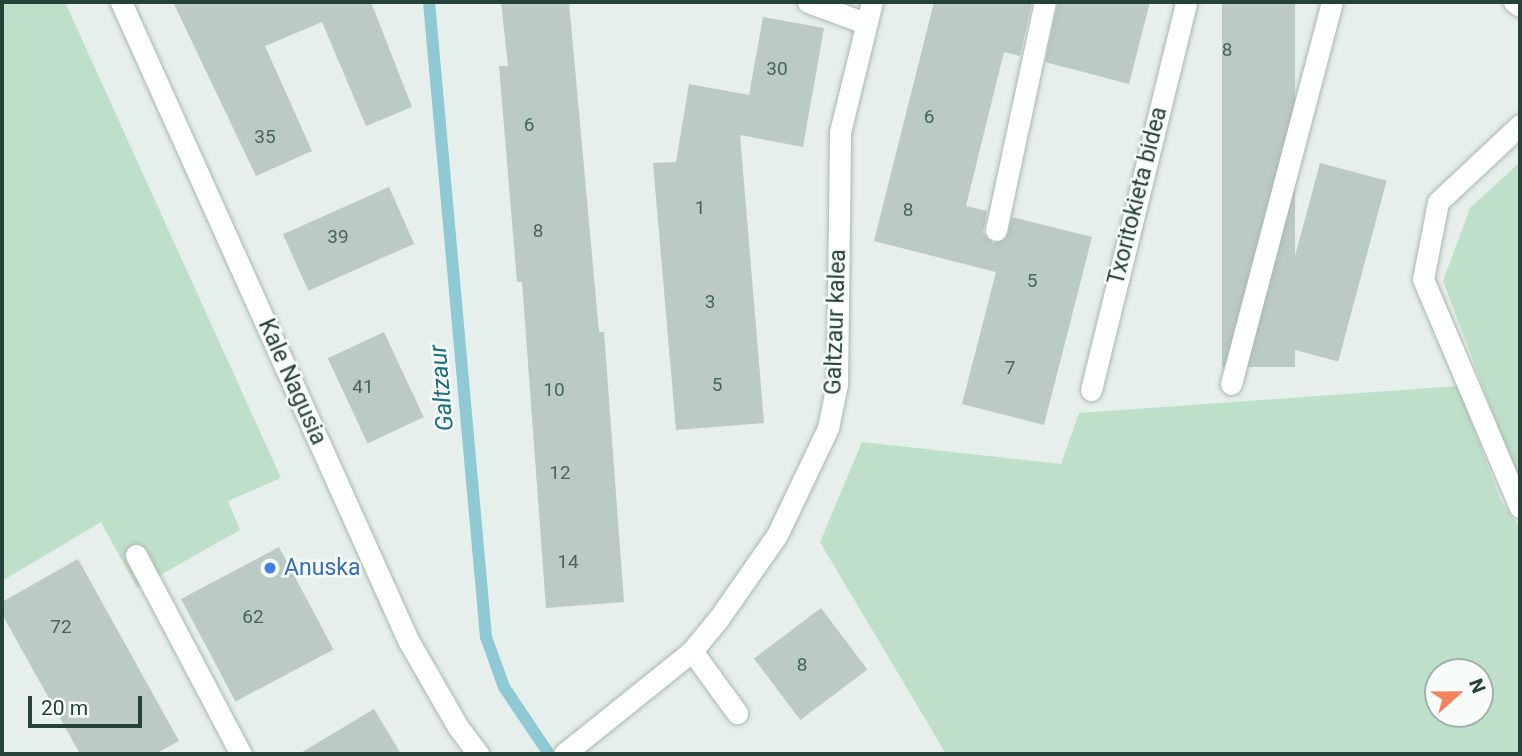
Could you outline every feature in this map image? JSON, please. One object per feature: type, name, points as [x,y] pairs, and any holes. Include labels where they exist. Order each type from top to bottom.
[{"type":"street","name":"Kale Nagusia","points":[[121,2],[408,640],[458,727],[478,754]]},
{"type":"street","points":[[808,2],[865,23]]},
{"type":"street","name":"Galtzaur kalea","points":[[564,754],[692,650],[777,535],[828,428],[837,384],[840,132],[872,2]]},
{"type":"street","points":[[996,230],[1045,2]]},
{"type":"street","name":"Txoritokieta bidea","points":[[1091,390],[1186,2]]},
{"type":"street","points":[[1231,384],[1332,2]]},
{"type":"street","points":[[1514,2],[1520,6]]},
{"type":"street","points":[[1520,125],[1438,202],[1423,279],[1520,507]]},
{"type":"street","points":[[136,555],[241,754]]},
{"type":"street","points":[[692,650],[737,713]]},
{"type":"green space","points":[[2,2],[65,2],[281,478],[228,501],[240,530],[137,588],[101,522],[2,581]]},
{"type":"green space","points":[[1520,162],[1520,484],[1443,281],[1470,208]]},
{"type":"green space","points":[[1458,386],[1501,501],[1520,528],[1520,754],[946,754],[820,542],[862,442],[1061,464],[1079,413]]},
{"type":"building","points":[[173,2],[371,2],[412,107],[366,126],[322,22],[265,46],[312,151],[256,176]]},
{"type":"building","points":[[501,2],[569,2],[599,332],[604,332],[624,602],[546,608],[522,282],[517,282],[499,66],[508,66]]},
{"type":"building","points":[[934,2],[1032,2],[1020,56],[1004,52],[966,206],[987,211],[983,233],[993,243],[1006,238],[1012,217],[1092,237],[1044,425],[962,404],[996,272],[874,241]]},
{"type":"building","points":[[1058,2],[1150,2],[1129,84],[1045,62]]},
{"type":"building","points":[[1222,2],[1295,2],[1295,367],[1222,367]]},
{"type":"building","points":[[763,17],[824,28],[803,147],[740,135],[764,423],[676,430],[653,163],[676,162],[689,84],[749,95]]},
{"type":"building","points":[[1320,163],[1387,181],[1338,361],[1272,344]]},
{"type":"building","points":[[389,187],[414,244],[308,291],[283,234]]},
{"type":"building","points":[[384,332],[424,417],[368,443],[328,358]]},
{"type":"building","points":[[279,547],[333,649],[235,702],[181,599]]},
{"type":"building","points":[[78,559],[179,741],[155,754],[80,754],[2,614],[2,602]]},
{"type":"building","points":[[821,608],[867,669],[800,720],[754,659]]},
{"type":"building","points":[[374,709],[401,754],[299,754]]},
{"type":"waterway","name":"Galtzaur","points":[[429,2],[486,637],[504,687],[549,754]]},
{"type":"place","name":"Anuska","points":[[270,568]]}]
